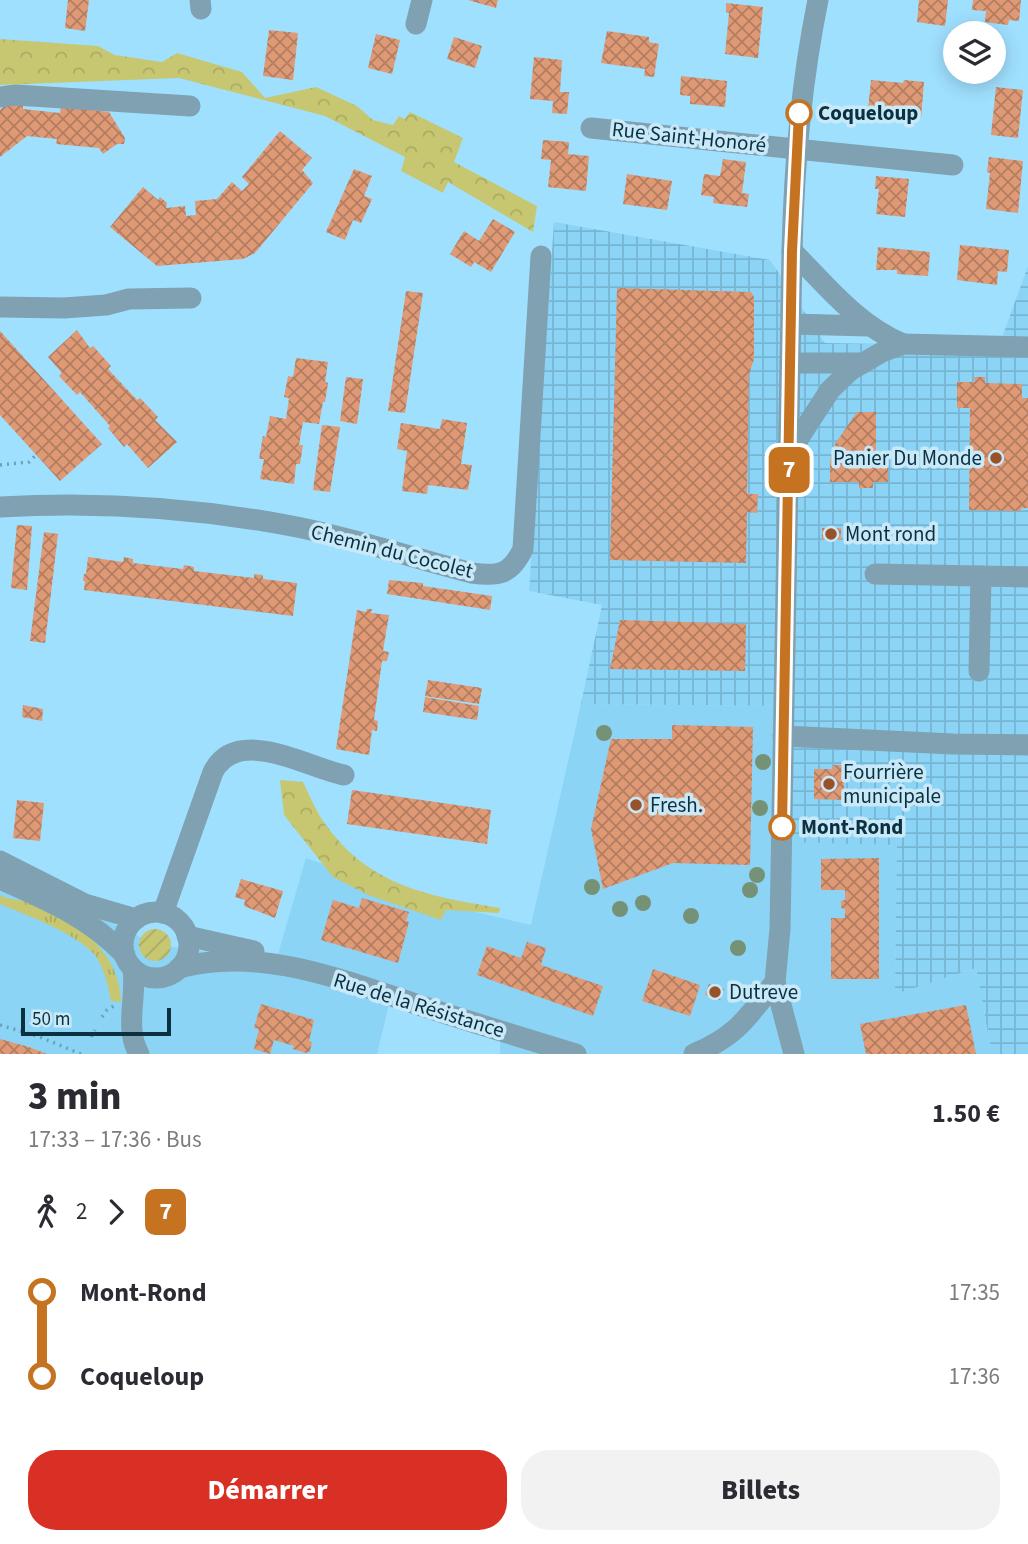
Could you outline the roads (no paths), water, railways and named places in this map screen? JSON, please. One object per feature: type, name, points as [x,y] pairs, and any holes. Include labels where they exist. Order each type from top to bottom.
[{"type":"street","points":[[416,24],[422,0]]},
{"type":"street","points":[[794,1053],[775,982],[780,940],[796,149],[806,63],[818,0]]},
{"type":"street","points":[[0,97],[16,95],[190,107]]},
{"type":"street","name":"Rue Saint-Honoré","points":[[592,128],[953,165]]},
{"type":"street","name":"Chemin du Cocolet","points":[[0,507],[136,505],[208,513],[299,527],[433,555],[490,575],[506,572],[516,563],[523,549],[541,256]]},
{"type":"street","points":[[792,257],[869,326],[903,344],[1028,347]]},
{"type":"street","points":[[0,307],[64,308],[106,305],[129,299],[191,298]]},
{"type":"street","points":[[791,324],[869,326]]},
{"type":"street","points":[[790,452],[825,396],[843,377],[863,363],[903,344]]},
{"type":"street","points":[[790,363],[863,363]]},
{"type":"street","points":[[875,574],[1028,577]]},
{"type":"street","points":[[979,671],[981,576]]},
{"type":"street","points":[[783,736],[1028,745]]},
{"type":"street","points":[[163,913],[213,772],[222,759],[239,750],[264,750],[344,775]]},
{"type":"street","points":[[0,861],[85,904],[136,919]]},
{"type":"street","points":[[0,879],[78,915],[111,940],[129,962],[144,975],[158,978],[172,974],[179,968],[187,955],[187,936],[180,923],[163,913],[149,913],[136,919],[124,935],[129,962],[135,991],[131,1030],[138,1054]]},
{"type":"street","name":"Rue de la Résistance","points":[[187,936],[268,954],[301,969],[576,1054]]},
{"type":"street","name":"Rue de la Résistance","points":[[179,968],[224,960],[301,969]]},
{"type":"street","points":[[727,1054],[739,1028],[775,982]]},
{"type":"street","points":[[694,1054],[739,1028]]},
{"type":"place","name":"Coqueloup","points":[[799,113]]},
{"type":"place","name":"Panier Du Monde","points":[[996,458]]},
{"type":"place","name":"Mont rond","points":[[831,534]]},
{"type":"place","name":"Fourrière municipale","points":[[829,784]]},
{"type":"place","name":"Fresh.","points":[[636,805]]},
{"type":"place","name":"Mont-Rond","points":[[782,827]]},
{"type":"place","name":"Dutreve","points":[[715,992]]}]
